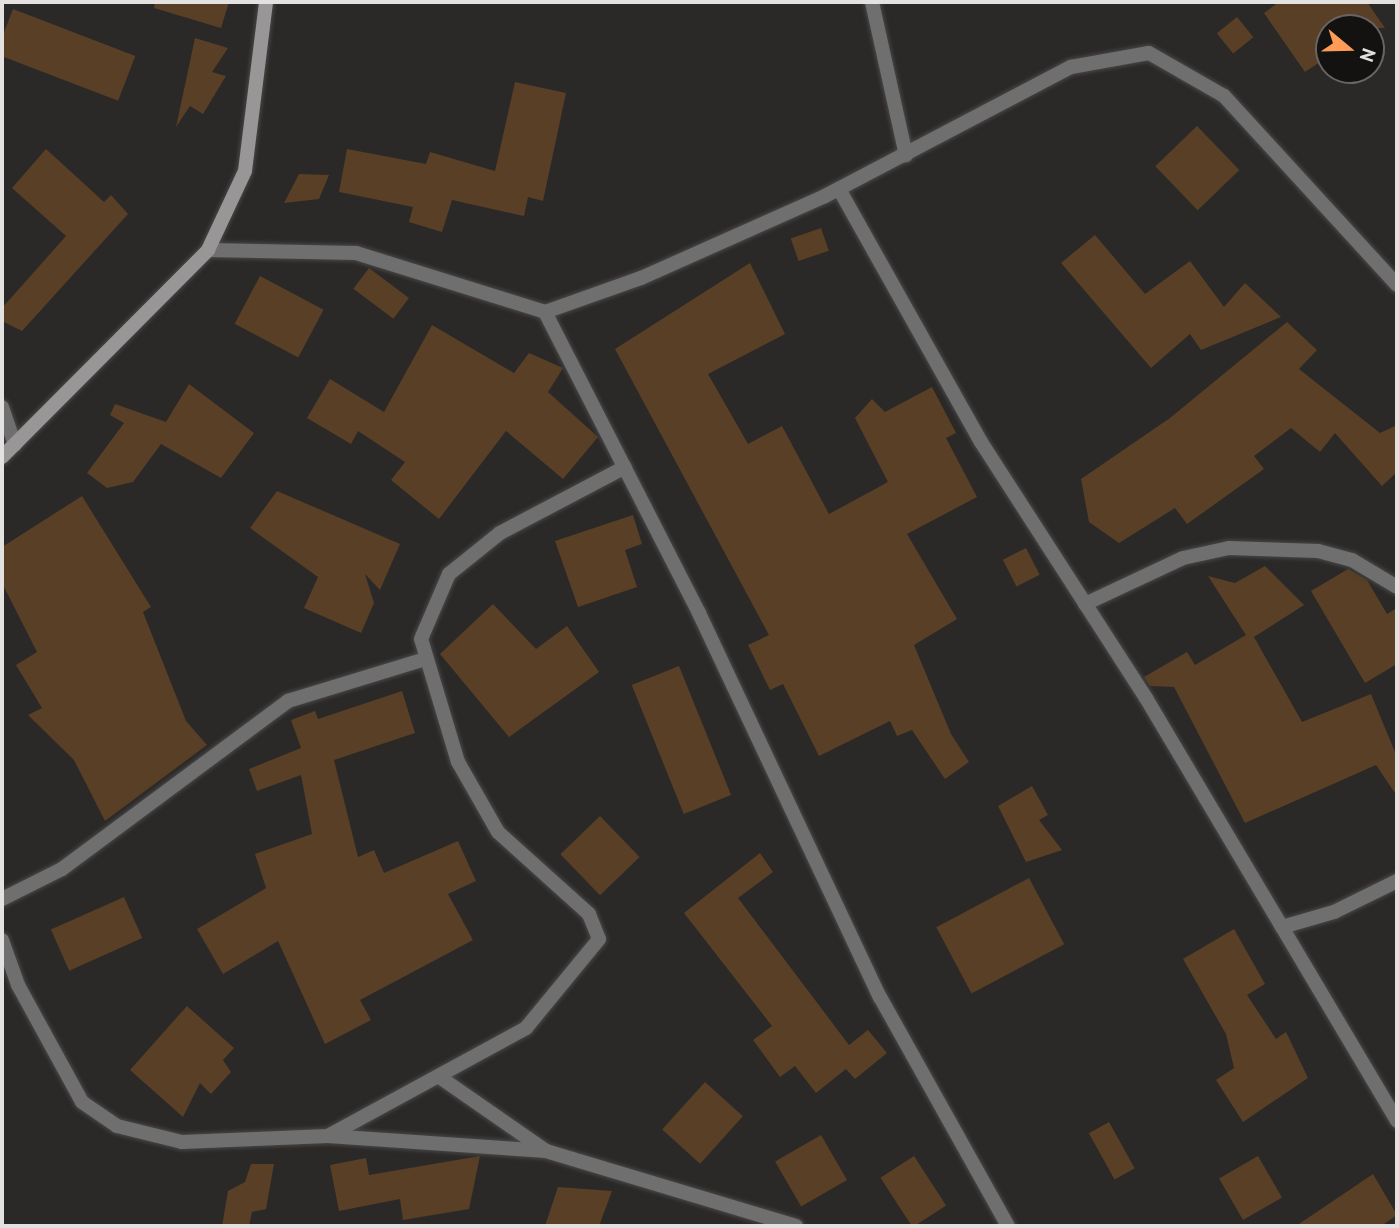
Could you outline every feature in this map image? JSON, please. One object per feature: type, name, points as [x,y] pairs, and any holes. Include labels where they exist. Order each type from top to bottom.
[{"type":"main road","points":[[2,457],[208,250],[245,171],[266,2]]},
{"type":"street","points":[[873,2],[906,155]]},
{"type":"street","points":[[208,250],[356,253],[545,312],[641,278],[838,189],[1071,67],[1149,53],[1224,96],[1397,285]]},
{"type":"street","points":[[838,189],[981,442],[1085,604],[1397,1121]]},
{"type":"street","points":[[545,312],[625,467],[880,997],[1008,1226]]},
{"type":"street","points":[[2,407],[15,445]]},
{"type":"street","points":[[328,1136],[441,1078],[526,1028],[599,939],[589,914],[498,832],[458,762],[421,639],[449,574],[500,533],[625,467]]},
{"type":"street","points":[[1085,604],[1183,558],[1229,548],[1318,551],[1352,560],[1397,587]]},
{"type":"street","points":[[2,899],[62,869],[288,701],[425,659]]},
{"type":"street","points":[[1282,927],[1334,912],[1397,881]]},
{"type":"street","points":[[2,940],[18,985],[82,1102],[117,1126],[182,1142],[328,1136],[546,1151],[796,1226]]},
{"type":"street","points":[[441,1078],[546,1151]]},
{"type":"building","points":[[155,2],[229,2],[221,28],[154,8]]},
{"type":"building","points":[[1279,2],[1367,2],[1375,14],[1315,14],[1315,65],[1305,72],[1264,13]]},
{"type":"building","points":[[13,9],[135,56],[118,101],[2,56],[2,38]]},
{"type":"building","points":[[1237,17],[1253,37],[1233,54],[1217,33]]},
{"type":"building","points":[[195,38],[228,48],[212,72],[226,76],[203,114],[190,106],[176,127]]},
{"type":"building","points":[[515,82],[566,93],[543,201],[528,197],[524,216],[452,200],[442,232],[409,222],[413,207],[339,192],[347,149],[426,164],[430,152],[495,171]]},
{"type":"building","points":[[1197,126],[1239,170],[1198,210],[1155,166]]},
{"type":"building","points":[[46,149],[104,202],[111,195],[128,214],[22,331],[2,321],[2,308],[66,236],[12,188]]},
{"type":"building","points":[[299,174],[329,175],[319,199],[284,203]]},
{"type":"building","points":[[821,228],[829,251],[799,261],[791,238]]},
{"type":"building","points":[[1095,235],[1145,294],[1190,261],[1224,307],[1245,283],[1281,317],[1201,350],[1190,334],[1151,368],[1061,263]]},
{"type":"building","points":[[750,263],[785,334],[708,374],[748,444],[782,426],[829,514],[888,482],[855,418],[872,399],[885,412],[932,387],[956,433],[946,438],[977,497],[907,534],[957,619],[914,645],[951,734],[969,762],[945,779],[912,730],[897,736],[890,721],[819,756],[783,684],[770,690],[748,645],[769,635],[615,349]]},
{"type":"building","points":[[369,268],[409,298],[393,319],[353,289]]},
{"type":"building","points":[[260,276],[324,310],[298,357],[235,324]]},
{"type":"building","points":[[1287,322],[1317,350],[1299,369],[1380,433],[1397,425],[1397,472],[1382,486],[1335,433],[1320,452],[1291,428],[1254,456],[1264,469],[1187,524],[1175,508],[1119,543],[1089,522],[1081,479],[1170,418]]},
{"type":"building","points":[[432,325],[514,373],[529,353],[563,368],[548,392],[598,437],[563,479],[506,431],[439,519],[391,480],[405,462],[358,431],[351,444],[307,418],[330,379],[384,412]]},
{"type":"building","points":[[189,384],[254,433],[221,478],[161,444],[133,482],[107,488],[87,473],[124,423],[110,415],[115,404],[166,422]]},
{"type":"building","points":[[277,491],[400,544],[380,590],[365,574],[374,603],[361,633],[304,608],[318,577],[250,528]]},
{"type":"building","points":[[82,496],[151,607],[143,612],[186,721],[207,745],[105,821],[74,760],[28,715],[42,708],[16,665],[37,652],[2,583],[2,547]]},
{"type":"building","points":[[633,515],[642,544],[625,550],[637,587],[578,607],[555,541]]},
{"type":"building","points":[[1026,548],[1040,575],[1016,587],[1003,560]]},
{"type":"building","points":[[1265,566],[1304,605],[1254,637],[1302,722],[1371,694],[1397,757],[1397,796],[1376,765],[1245,823],[1174,687],[1150,686],[1144,677],[1187,652],[1195,665],[1246,635],[1208,576],[1235,583]]},
{"type":"building","points":[[1348,569],[1367,580],[1387,614],[1397,608],[1397,664],[1365,683],[1311,591]]},
{"type":"building","points":[[493,604],[536,649],[567,626],[599,672],[509,737],[440,654]]},
{"type":"building","points":[[679,666],[731,795],[684,814],[632,685]]},
{"type":"building","points":[[402,691],[415,733],[334,760],[358,857],[374,850],[384,873],[458,841],[476,881],[448,894],[473,940],[360,1000],[371,1020],[325,1044],[278,941],[223,974],[197,929],[266,888],[255,854],[312,834],[301,775],[257,791],[249,769],[301,748],[291,720],[315,711],[318,719]]},
{"type":"building","points":[[1032,786],[1048,815],[1039,820],[1062,850],[1026,862],[998,806]]},
{"type":"building","points":[[600,816],[640,857],[600,895],[560,854]]},
{"type":"building","points":[[760,853],[773,872],[738,898],[849,1045],[868,1030],[887,1053],[855,1079],[846,1069],[816,1093],[795,1066],[780,1077],[753,1040],[772,1026],[684,913]]},
{"type":"building","points":[[1029,878],[1064,944],[972,994],[936,927]]},
{"type":"building","points":[[124,897],[142,938],[69,971],[51,930]]},
{"type":"building","points":[[1234,929],[1265,984],[1247,995],[1276,1039],[1286,1032],[1308,1078],[1243,1122],[1216,1080],[1234,1068],[1226,1034],[1183,959]]},
{"type":"building","points":[[187,1006],[234,1048],[223,1060],[231,1072],[211,1094],[200,1083],[183,1117],[130,1070]]},
{"type":"building","points":[[705,1082],[743,1116],[700,1164],[662,1130]]},
{"type":"building","points":[[1109,1122],[1135,1168],[1115,1180],[1089,1133]]},
{"type":"building","points":[[821,1135],[847,1180],[801,1207],[775,1162]]},
{"type":"building","points":[[480,1156],[469,1209],[403,1220],[400,1199],[339,1211],[330,1165],[366,1158],[369,1175]]},
{"type":"building","points":[[914,1156],[946,1205],[912,1226],[880,1178]]},
{"type":"building","points":[[1258,1156],[1282,1198],[1243,1220],[1219,1178]]},
{"type":"building","points":[[251,1164],[274,1164],[266,1209],[252,1212],[249,1226],[222,1226],[228,1191],[245,1182]]},
{"type":"building","points":[[1373,1174],[1397,1215],[1381,1226],[1296,1226]]},
{"type":"building","points":[[558,1187],[612,1191],[599,1226],[545,1226]]}]
